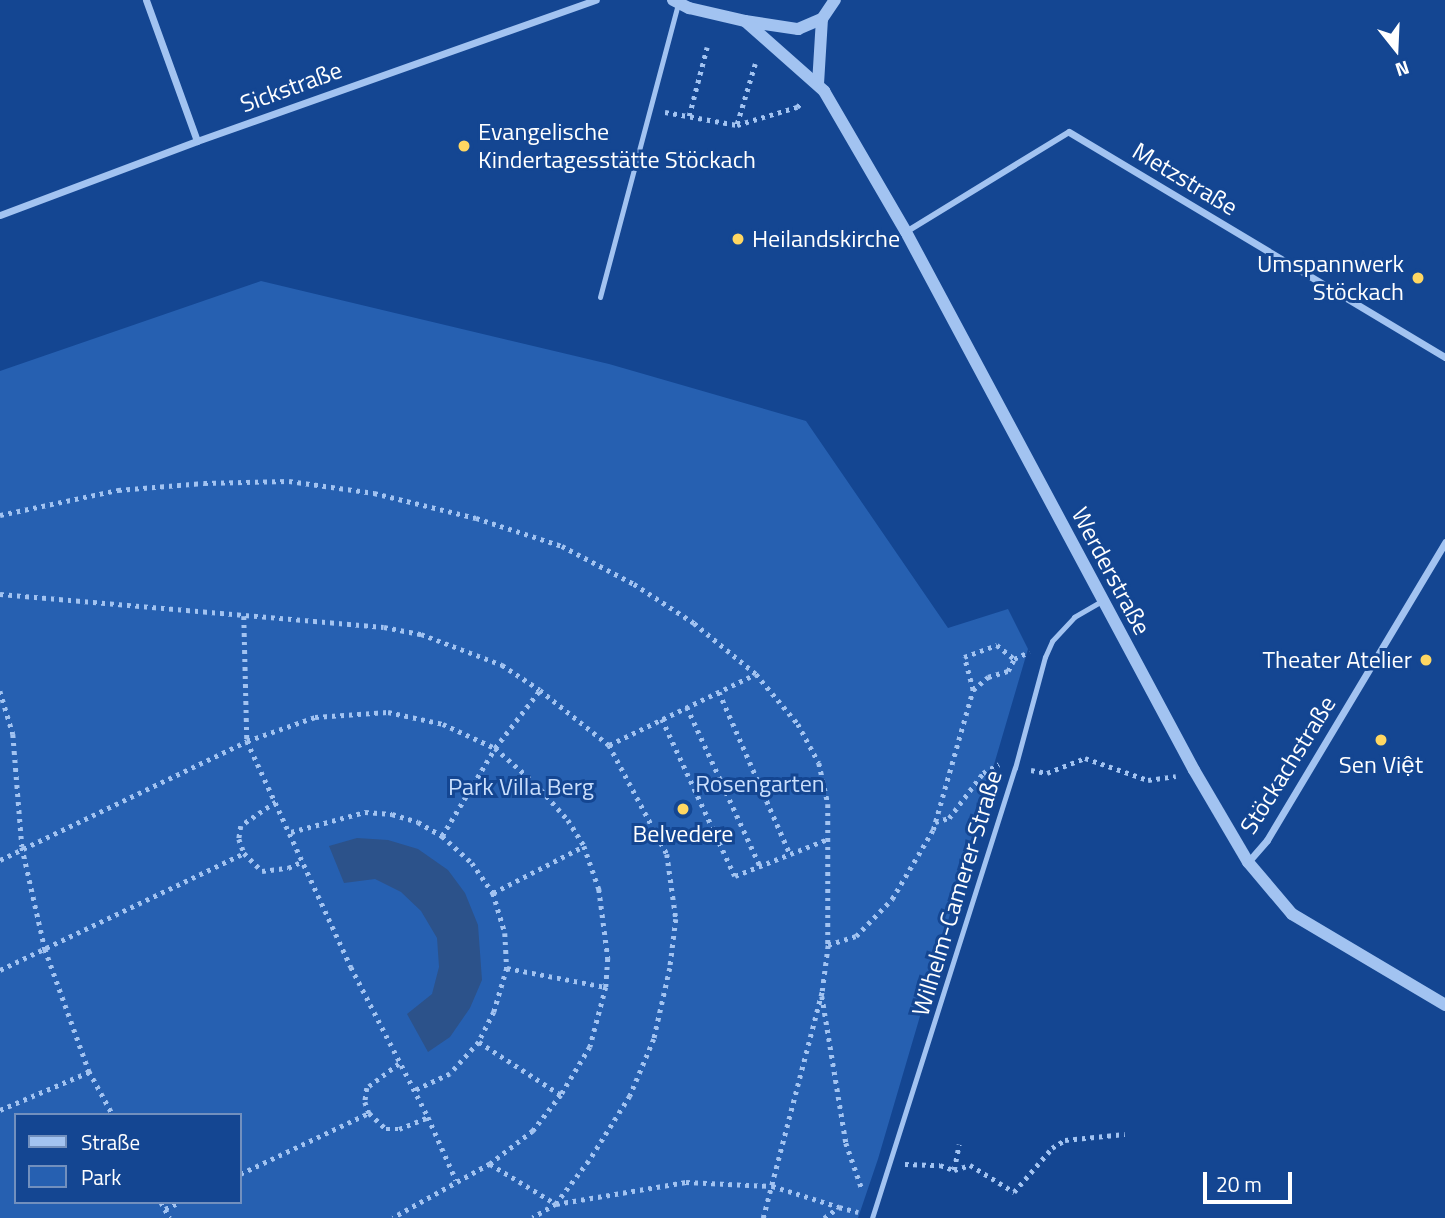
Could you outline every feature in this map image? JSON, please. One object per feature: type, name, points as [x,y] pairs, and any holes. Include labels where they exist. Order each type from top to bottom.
[{"type":"street","points":[[146,0],[197,141]]},
{"type":"street","name":"Sickstraße","points":[[0,215],[197,141],[596,0]]},
{"type":"street","points":[[818,83],[822,19],[835,0]]},
{"type":"street","points":[[676,1],[744,22],[798,29],[822,19]]},
{"type":"street","points":[[744,22],[818,83]]},
{"type":"street","name":"Werderstraße","points":[[818,83],[906,232],[1194,770],[1248,862],[1292,914],[1445,1005]]},
{"type":"street","name":"Metzstraße","points":[[906,232],[1069,132],[1445,357]]},
{"type":"street","name":"Stöckachstraße","points":[[1248,862],[1267,840],[1445,542]]},
{"type":"lane","points":[[600,297],[676,1]]},
{"type":"lane","name":"Wilhelm-Camerer-Straße","points":[[872,1217],[1015,768],[1052,640],[1074,617],[1103,600]]},
{"type":"path","points":[[689,116],[707,47]]},
{"type":"path","points":[[737,125],[755,64]]},
{"type":"path","points":[[650,109],[737,125],[797,107],[802,102]]},
{"type":"path","points":[[0,515],[118,490],[204,483],[289,481],[374,493],[476,518],[562,546],[634,584],[694,623],[756,674],[798,724],[819,763],[828,804],[828,945],[822,991],[763,1218]]},
{"type":"path","points":[[0,594],[384,628],[421,634],[502,665],[540,690],[609,745],[667,854],[676,919],[670,968],[654,1038],[630,1096],[589,1161],[556,1204],[533,1218]]},
{"type":"path","points":[[244,616],[247,741],[456,1180]]},
{"type":"path","points":[[972,690],[988,677],[1008,671],[1014,659],[1052,640]]},
{"type":"path","points":[[828,945],[856,936],[892,899],[935,822],[972,690],[964,657],[997,645],[1014,659]]},
{"type":"path","points":[[609,745],[756,674]]},
{"type":"path","points":[[442,836],[495,748],[540,690]]},
{"type":"path","points":[[0,691],[13,734],[22,848],[45,949],[89,1071],[112,1113]]},
{"type":"path","points":[[719,692],[790,854]]},
{"type":"path","points":[[687,707],[760,866]]},
{"type":"path","points":[[0,860],[247,741],[315,717],[388,712],[443,724],[495,748],[552,802],[584,846],[599,889],[606,925],[606,986],[590,1047],[561,1095],[533,1131],[489,1164],[456,1180],[393,1218]]},
{"type":"path","points":[[662,719],[735,876],[828,839]]},
{"type":"path","points":[[935,822],[949,818],[983,773],[1000,764],[1047,773],[1085,758],[1148,780],[1168,778],[1194,770]]},
{"type":"path","points":[[276,802],[240,826],[239,839],[244,853],[261,871],[288,868],[303,861]]},
{"type":"path","points":[[291,832],[365,812],[392,814],[418,822],[442,836],[472,863],[493,893],[505,933],[507,968],[495,1012],[479,1042],[450,1074],[414,1091]]},
{"type":"path","points":[[493,893],[584,846]]},
{"type":"path","points":[[0,970],[244,853]]},
{"type":"path","points":[[507,968],[606,986]]},
{"type":"path","points":[[822,991],[846,1143],[872,1217]]},
{"type":"path","points":[[479,1042],[561,1095]]},
{"type":"path","points":[[399,1064],[368,1088],[365,1102],[369,1113],[386,1129],[399,1129],[428,1117]]},
{"type":"path","points":[[0,1110],[89,1071]]},
{"type":"path","points":[[242,1173],[369,1113]]},
{"type":"path","points":[[891,1162],[919,1167],[940,1165],[954,1170],[970,1165],[1014,1192],[1052,1148],[1065,1140],[1125,1134]]},
{"type":"path","points":[[954,1170],[959,1144]]},
{"type":"path","points":[[489,1164],[556,1204],[686,1182],[772,1186],[872,1217]]},
{"type":"path","points":[[162,1204],[170,1218]]},
{"type":"path","points":[[165,1209],[176,1204]]},
{"type":"path","points":[[824,1218],[839,1207]]},
{"type":"green space","name":"Park Villa Berg","points":[[261,281],[609,364],[806,421],[948,628],[1008,609],[1028,649],[878,1159],[858,1218],[0,1218],[0,371]]},
{"type":"shaded area","points":[[357,838],[388,840],[418,849],[448,870],[465,893],[478,925],[482,980],[470,1008],[450,1037],[428,1052],[407,1014],[432,994],[439,967],[437,938],[421,911],[401,892],[375,879],[344,883],[329,846]]},
{"type":"place","name":"Evangelische Kindertagesstätte Stöckach","points":[[464,146]]},
{"type":"place","name":"Heilandskirche","points":[[738,239]]},
{"type":"place","name":"Umspannwerk Stöckach","points":[[1418,278]]},
{"type":"place","name":"Theater Atelier","points":[[1426,660]]},
{"type":"place","name":"Sen Việt","points":[[1381,740]]},
{"type":"place","name":"Belvedere","points":[[683,809]]},
{"type":"park label","name":"Rosengarten","points":[[760,784]]}]
